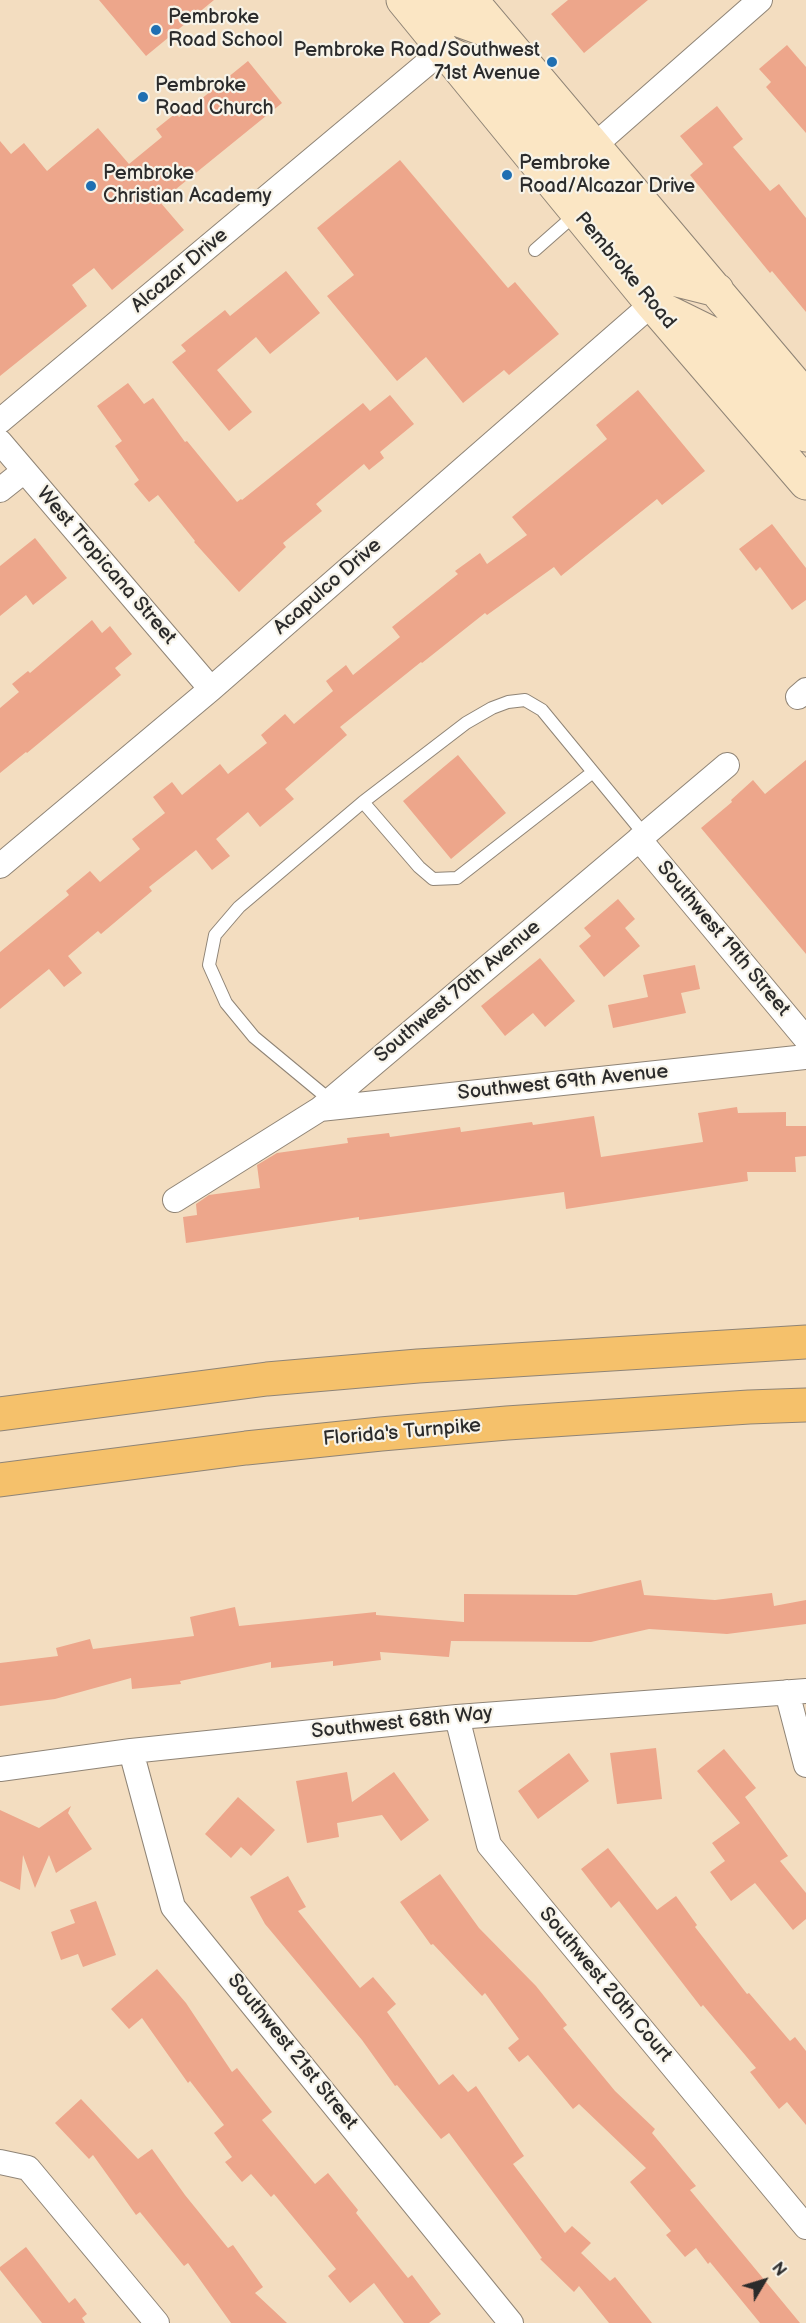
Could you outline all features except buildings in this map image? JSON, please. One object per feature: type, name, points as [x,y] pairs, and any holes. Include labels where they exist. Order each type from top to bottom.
[{"type":"highway","points":[[0,1414],[267,1379],[418,1366],[806,1342]]},
{"type":"highway","name":"Florida's Turnpike","points":[[0,1480],[246,1448],[381,1434],[507,1423],[806,1405]]},
{"type":"main road","name":"Pembroke Road","points":[[403,0],[652,304],[806,483]]},
{"type":"main road","points":[[438,0],[453,18],[501,36]]},
{"type":"main road","points":[[471,0],[806,397]]},
{"type":"main road","points":[[443,50],[491,72],[665,277],[717,290]]},
{"type":"main road","points":[[652,304],[723,339],[806,435]]},
{"type":"street","points":[[595,145],[760,0]]},
{"type":"street","name":"Alcazar Drive","points":[[0,421],[443,50]]},
{"type":"street","name":"Acapulco Drive","points":[[0,866],[211,689],[652,304]]},
{"type":"street","name":"West Tropicana Street","points":[[0,442],[211,689]]},
{"type":"street","points":[[0,490],[24,471]]},
{"type":"street","name":"Southwest 70th Avenue","points":[[175,1200],[325,1105],[727,765]]},
{"type":"street","name":"Southwest 19th Street","points":[[642,836],[806,1039]]},
{"type":"street","name":"Southwest 69th Avenue","points":[[325,1105],[806,1057]]},
{"type":"street","points":[[797,1692],[806,1765]]},
{"type":"street","name":"Southwest 68th Way","points":[[0,1769],[131,1751],[457,1717],[797,1692]]},
{"type":"street","name":"Southwest 20th Court","points":[[457,1717],[489,1845],[806,2227]]},
{"type":"street","name":"Southwest 21st Street","points":[[131,1751],[173,1907],[511,2323]]},
{"type":"street","points":[[0,2162],[28,2168],[157,2323]]},
{"type":"lane","points":[[535,250],[577,213]]},
{"type":"lane","points":[[325,1105],[254,1037],[226,1003],[209,965],[215,935],[238,907],[363,802],[466,723],[492,708],[525,700],[542,710],[642,836]]},
{"type":"lane","points":[[363,802],[419,867],[433,879],[457,878],[593,772]]},
{"type":"place","name":"Pembroke Road School","points":[[156,30]]},
{"type":"place","name":"Pembroke Road/Southwest 71st Avenue","points":[[552,62]]},
{"type":"place","name":"Pembroke Road Church","points":[[143,97]]},
{"type":"place","name":"Pembroke Road/Alcazar Drive","points":[[507,175]]},
{"type":"place","name":"Pembroke Christian Academy","points":[[91,186]]}]
